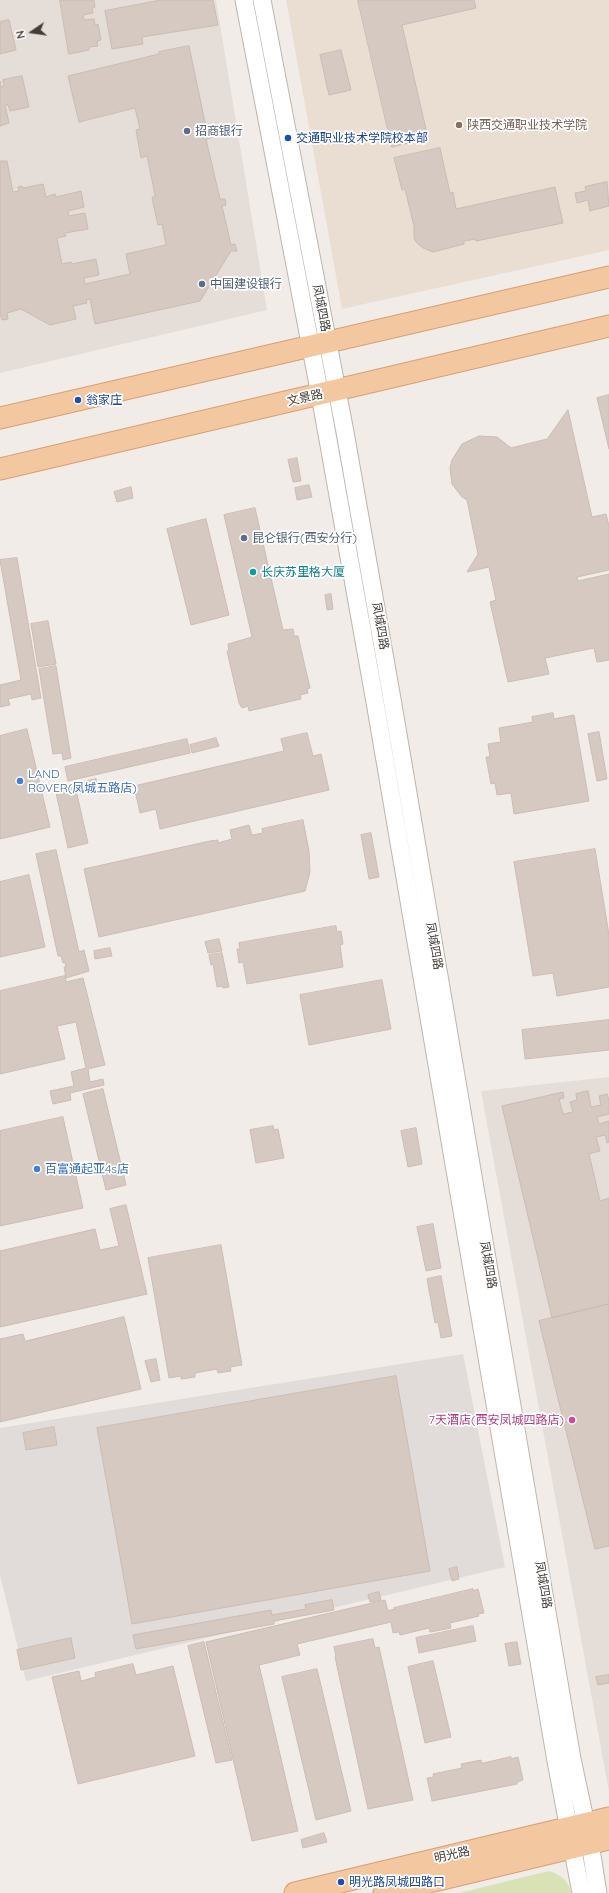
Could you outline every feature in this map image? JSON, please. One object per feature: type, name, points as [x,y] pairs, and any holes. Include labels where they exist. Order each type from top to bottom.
[{"type":"main road","points":[[0,418],[609,277]]},
{"type":"main road","name":"文景路","points":[[0,469],[329,393],[609,326]]},
{"type":"main road","name":"明光路","points":[[384,1893],[585,1836],[609,1818]]},
{"type":"main road","name":"明光路","points":[[295,1893],[585,1836]]},
{"type":"street","name":"凤城四路","points":[[244,0],[329,393],[375,702],[585,1836],[598,1893]]},
{"type":"street","name":"凤城四路","points":[[262,0],[319,344]]},
{"type":"street","name":"凤城四路","points":[[580,1893],[585,1836]]},
{"type":"shaded area","points":[[0,0],[216,0],[267,310],[0,373]]},
{"type":"shaded area","name":"陕西交通职业技术学院","points":[[286,0],[609,0],[609,250],[342,309]]},
{"type":"shaded area","points":[[609,1077],[609,1792],[481,1091]]},
{"type":"shaded area","points":[[463,1354],[505,1567],[26,1681],[0,1575],[0,1428]]},
{"type":"green space","points":[[549,1871],[564,1879],[571,1893],[459,1893]]},
{"type":"building","points":[[60,0],[94,0],[95,7],[92,8],[93,13],[83,15],[84,20],[94,19],[95,25],[98,24],[101,40],[97,41],[98,46],[89,47],[89,50],[69,54]]},
{"type":"building","points":[[161,0],[213,0],[218,25],[142,37],[143,44],[112,49],[105,11]]},
{"type":"building","points":[[358,0],[474,0],[476,8],[402,25],[428,138],[392,147]]},
{"type":"building","points":[[9,20],[16,50],[0,54],[0,22]]},
{"type":"building","points":[[189,46],[207,132],[209,131],[211,138],[206,139],[220,199],[225,199],[226,205],[222,206],[231,245],[235,244],[237,251],[231,251],[200,301],[95,324],[90,299],[86,300],[87,303],[73,306],[76,319],[50,325],[21,309],[7,313],[8,319],[2,320],[0,314],[0,161],[7,161],[13,192],[19,191],[18,187],[22,186],[23,188],[43,184],[46,197],[55,194],[56,197],[81,191],[84,207],[68,211],[69,216],[85,213],[88,229],[65,233],[66,236],[57,238],[62,264],[71,262],[72,264],[96,259],[99,275],[84,278],[85,284],[130,274],[126,254],[166,245],[162,224],[158,225],[155,212],[152,197],[155,197],[155,195],[147,156],[141,158],[136,130],[140,129],[135,108],[79,122],[68,76],[159,54],[159,52]]},
{"type":"building","points":[[341,50],[351,90],[329,95],[320,55]]},
{"type":"building","points":[[22,76],[29,107],[10,111],[8,105],[5,105],[9,123],[0,126],[0,81],[1,87],[4,86],[3,80]]},
{"type":"building","points":[[440,148],[450,193],[453,192],[456,209],[555,187],[563,223],[476,241],[475,239],[464,241],[464,244],[433,252],[423,248],[414,238],[414,226],[405,189],[402,190],[394,158]]},
{"type":"building","points":[[607,182],[609,206],[590,211],[588,200],[577,203],[575,193],[586,191],[585,187]]},
{"type":"building","points":[[609,395],[609,449],[597,398]]},
{"type":"building","points":[[568,410],[592,517],[606,514],[609,526],[609,570],[577,577],[578,581],[609,574],[609,660],[597,662],[594,648],[545,658],[549,674],[508,682],[490,602],[496,600],[489,567],[467,572],[478,554],[467,500],[462,497],[452,484],[450,468],[452,460],[462,444],[479,436],[497,437],[511,448],[547,439]]},
{"type":"building","points":[[297,458],[301,481],[293,482],[288,460]]},
{"type":"building","points":[[309,485],[312,497],[297,500],[295,488]]},
{"type":"building","points":[[131,487],[133,498],[117,502],[114,492]]},
{"type":"building","name":"长庆苏里格大厦","points":[[255,508],[283,630],[293,629],[294,636],[298,636],[310,688],[307,689],[308,693],[300,695],[301,699],[249,711],[248,706],[242,708],[239,703],[227,651],[229,651],[228,644],[252,637],[224,515]]},
{"type":"building","points":[[206,519],[229,615],[191,625],[167,529]]},
{"type":"building","points":[[17,558],[41,698],[32,700],[31,694],[8,699],[10,705],[0,707],[0,685],[21,680],[0,560]]},
{"type":"building","points":[[331,594],[333,609],[327,610],[325,595]]},
{"type":"building","points":[[48,621],[56,664],[38,667],[31,624]]},
{"type":"building","points":[[56,666],[71,758],[63,760],[62,753],[53,754],[39,669]]},
{"type":"building","points":[[553,713],[554,719],[574,715],[589,801],[514,814],[511,793],[497,795],[495,783],[491,784],[486,757],[490,757],[488,744],[501,742],[499,728],[533,722],[532,717]]},
{"type":"building","name":"LAND ROVER(凤城五路店)","points":[[27,729],[50,827],[0,839],[0,736]]},
{"type":"building","points":[[599,732],[607,779],[597,781],[588,734]]},
{"type":"building","points":[[307,733],[313,756],[321,754],[329,790],[160,829],[156,809],[140,813],[134,786],[284,751],[281,739]]},
{"type":"building","points":[[216,738],[219,746],[192,753],[190,745]]},
{"type":"building","points":[[187,739],[190,753],[68,781],[65,767]]},
{"type":"building","points":[[96,779],[97,785],[76,790],[88,843],[68,848],[55,788]]},
{"type":"building","points":[[303,820],[309,851],[310,872],[305,891],[99,937],[84,869],[210,841],[218,840],[218,843],[232,839],[230,830],[249,825],[252,835],[263,833],[262,829]]},
{"type":"building","points":[[371,833],[379,877],[369,879],[361,835]]},
{"type":"building","points":[[595,849],[609,935],[609,987],[557,996],[553,973],[533,976],[514,862]]},
{"type":"building","points":[[56,850],[79,952],[84,950],[89,971],[66,978],[64,967],[66,967],[65,962],[63,963],[61,956],[58,956],[36,854]]},
{"type":"building","points":[[29,875],[45,947],[0,957],[0,882]]},
{"type":"building","points":[[336,926],[337,932],[341,931],[343,944],[340,945],[343,967],[247,984],[243,962],[239,963],[237,949],[240,949],[239,943]]},
{"type":"building","points":[[219,939],[222,951],[208,953],[205,942]]},
{"type":"building","points":[[110,948],[112,956],[95,959],[94,951]]},
{"type":"building","points":[[222,953],[229,987],[223,988],[222,986],[217,987],[213,964],[211,965],[209,955]]},
{"type":"building","points":[[65,976],[66,982],[83,978],[105,1065],[88,1069],[90,1082],[103,1079],[104,1085],[70,1093],[71,1100],[53,1104],[50,1091],[74,1086],[71,1072],[86,1068],[76,1022],[57,1026],[65,1059],[0,1074],[0,991]]},
{"type":"building","points":[[382,980],[391,1029],[309,1045],[300,995]]},
{"type":"building","points":[[609,1020],[609,1050],[525,1059],[522,1030]]},
{"type":"building","points":[[103,1089],[126,1185],[106,1190],[83,1094]]},
{"type":"building","points":[[588,1091],[591,1107],[601,1105],[599,1096],[607,1094],[609,1100],[609,1114],[597,1117],[599,1124],[609,1121],[609,1142],[607,1143],[605,1135],[596,1137],[600,1151],[589,1154],[600,1201],[609,1198],[609,1304],[552,1318],[502,1106],[563,1092],[564,1098],[559,1099],[563,1114],[573,1112],[570,1102],[577,1100],[576,1094]]},
{"type":"building","name":"百富通起亚4s店","points":[[63,1117],[83,1208],[0,1226],[0,1131]]},
{"type":"building","points":[[273,1126],[274,1130],[278,1129],[284,1158],[256,1163],[250,1130]]},
{"type":"building","points":[[416,1128],[422,1164],[408,1167],[401,1131]]},
{"type":"building","points":[[126,1205],[147,1294],[0,1327],[0,1251],[95,1229],[100,1250],[119,1246],[110,1209]]},
{"type":"building","points":[[433,1224],[441,1268],[426,1271],[417,1227]]},
{"type":"building","points":[[221,1245],[242,1365],[230,1367],[231,1371],[218,1373],[217,1369],[195,1373],[195,1377],[181,1379],[181,1376],[169,1378],[148,1258]]},
{"type":"building","points":[[441,1276],[452,1336],[441,1338],[438,1322],[435,1323],[427,1279]]},
{"type":"building","points":[[609,1304],[609,1546],[595,1549],[539,1321]]},
{"type":"building","points":[[124,1317],[141,1389],[0,1422],[0,1339],[23,1334],[25,1341]]},
{"type":"building","points":[[156,1359],[160,1380],[151,1382],[145,1361]]},
{"type":"building","points":[[396,1376],[430,1571],[132,1624],[97,1428]]},
{"type":"building","points":[[54,1427],[57,1445],[26,1450],[23,1433]]},
{"type":"building","points":[[457,1567],[459,1579],[452,1581],[449,1569]]},
{"type":"building","points":[[473,1589],[473,1591],[478,1589],[484,1613],[478,1614],[479,1616],[450,1623],[451,1628],[430,1632],[429,1628],[400,1635],[399,1632],[393,1633],[391,1622],[297,1644],[300,1655],[259,1665],[298,1831],[252,1841],[206,1642],[385,1600],[388,1611],[394,1608]]},
{"type":"building","points":[[379,1592],[381,1600],[370,1602],[368,1595]]},
{"type":"building","points":[[332,1600],[334,1610],[274,1621],[274,1624],[136,1649],[133,1635],[271,1610],[272,1615],[306,1609],[305,1605]]},
{"type":"building","points":[[473,1626],[476,1641],[419,1653],[416,1638]]},
{"type":"building","points":[[71,1638],[75,1658],[21,1670],[17,1650]]},
{"type":"building","points":[[373,1639],[375,1648],[379,1647],[413,1800],[368,1809],[334,1647]]},
{"type":"building","points":[[204,1642],[232,1760],[216,1763],[188,1646]]},
{"type":"building","points":[[517,1642],[521,1664],[509,1666],[505,1644]]},
{"type":"building","points":[[433,1661],[451,1737],[425,1743],[408,1667]]},
{"type":"building","points":[[133,1664],[136,1675],[173,1666],[195,1756],[78,1784],[52,1677],[79,1671],[81,1681],[96,1677],[95,1673]]},
{"type":"building","points":[[317,1669],[351,1811],[316,1820],[282,1677]]},
{"type":"building","points":[[609,1675],[609,1683],[598,1685],[596,1677]]},
{"type":"building","points":[[511,1757],[511,1759],[518,1757],[523,1780],[517,1782],[517,1784],[432,1801],[427,1778],[434,1777],[433,1774],[462,1768],[461,1764],[481,1760],[482,1763]]},
{"type":"building","points":[[324,1833],[327,1842],[303,1848],[301,1840]]},
{"type":"place","name":"陕西交通职业技术学院","points":[[459,125]]},
{"type":"place","name":"招商银行","points":[[187,131]]},
{"type":"place","name":"交通职业技术学院校本部","points":[[288,138]]},
{"type":"place","name":"中国建设银行","points":[[202,284]]},
{"type":"place","name":"翁家庄","points":[[78,400]]},
{"type":"place","name":"昆仑银行(西安分行)","points":[[244,538]]},
{"type":"place","name":"长庆苏里格大厦","points":[[253,572]]},
{"type":"place","name":"LAND ROVER(凤城五路店)","points":[[20,781]]},
{"type":"place","name":"百富通起亚4s店","points":[[37,1169]]},
{"type":"place","name":"7天酒店(西安凤城四路店)","points":[[572,1420]]},
{"type":"place","name":"明光路凤城四路口","points":[[341,1882]]}]
